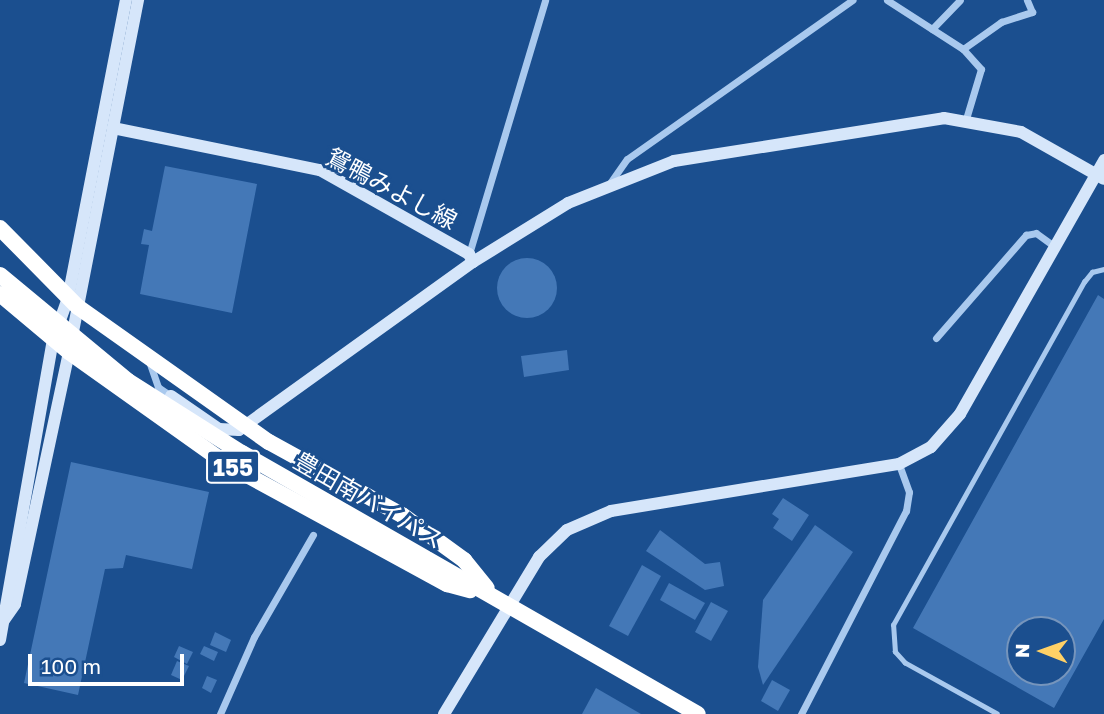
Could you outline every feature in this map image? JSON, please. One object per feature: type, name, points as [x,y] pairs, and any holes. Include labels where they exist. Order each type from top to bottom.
[{"type":"highway","name":"155","points":[[0,228],[73,303],[269,442],[402,514],[464,560],[492,595]]},
{"type":"highway","name":"豊田南バイパス","points":[[0,275],[128,381],[242,453],[698,714]]},
{"type":"highway","name":"155","points":[[0,293],[53,340],[124,394],[225,463],[447,584],[492,595]]},
{"type":"main road","points":[[109,124],[126,0]]},
{"type":"main road","points":[[2,620],[15,604],[69,352],[73,303],[109,124],[138,0]]},
{"type":"main road","points":[[171,396],[219,429],[239,430],[471,258],[568,203],[610,183],[674,161],[908,121],[966,119],[1021,132],[1100,176]]},
{"type":"main road","name":"鴛鴨みよし線","points":[[109,124],[320,170],[471,258]]},
{"type":"main road","points":[[444,714],[539,557],[567,530],[611,510],[899,464],[930,447],[960,414],[1100,176],[1104,160]]},
{"type":"main road","points":[[0,640],[4,601],[53,340],[73,303]]},
{"type":"street","points":[[471,258],[545,0]]},
{"type":"street","points":[[610,183],[627,159],[852,0]]},
{"type":"street","points":[[887,0],[963,49],[981,69],[966,119]]},
{"type":"street","points":[[932,29],[960,0]]},
{"type":"street","points":[[963,49],[1001,22],[1032,12],[1027,0]]},
{"type":"street","points":[[936,338],[1026,235],[1036,233],[1056,247]]},
{"type":"street","points":[[148,358],[158,387],[171,396]]},
{"type":"street","points":[[124,394],[171,396]]},
{"type":"street","points":[[801,714],[906,512],[909,492],[899,464]]},
{"type":"street","points":[[220,714],[254,637],[313,535]]},
{"type":"lane","points":[[997,714],[905,663],[895,652],[893,625],[1084,282],[1092,272],[1104,268]]},
{"type":"building","points":[[165,166],[257,184],[232,313],[140,294],[149,245],[141,244],[144,229],[152,231]]},
{"type":"building","points":[[527,258],[544,263],[552,271],[557,288],[552,305],[544,313],[527,318],[510,313],[502,305],[497,288],[502,271],[510,263]]},
{"type":"building","points":[[1098,295],[1104,299],[1104,619],[1076,669],[1076,616],[1006,616],[1006,681],[913,628]]},
{"type":"building","points":[[567,350],[569,370],[524,377],[521,356]]},
{"type":"building","points":[[71,462],[209,492],[192,569],[126,555],[123,568],[105,569],[78,695],[24,683]]},
{"type":"building","points":[[783,498],[809,515],[792,541],[773,528],[779,519],[772,514]]},
{"type":"building","points":[[815,525],[853,552],[763,685],[758,667],[763,600]]},
{"type":"building","points":[[660,530],[705,564],[720,562],[724,586],[705,590],[646,551]]},
{"type":"building","points":[[642,565],[661,576],[628,636],[609,626]]},
{"type":"building","points":[[669,583],[705,603],[695,620],[660,600]]},
{"type":"building","points":[[711,602],[728,611],[711,641],[695,632]]},
{"type":"building","points":[[215,632],[231,640],[226,652],[210,645]]},
{"type":"building","points":[[179,646],[193,652],[187,664],[174,657]]},
{"type":"building","points":[[204,646],[218,652],[214,661],[200,654]]},
{"type":"building","points":[[177,661],[189,666],[182,680],[171,675]]},
{"type":"building","points":[[207,676],[217,680],[211,693],[202,688]]},
{"type":"building","points":[[772,680],[790,690],[778,711],[761,701]]},
{"type":"building","points":[[1015,686],[1066,686],[1054,708]]},
{"type":"building","points":[[596,688],[641,714],[582,714]]}]
